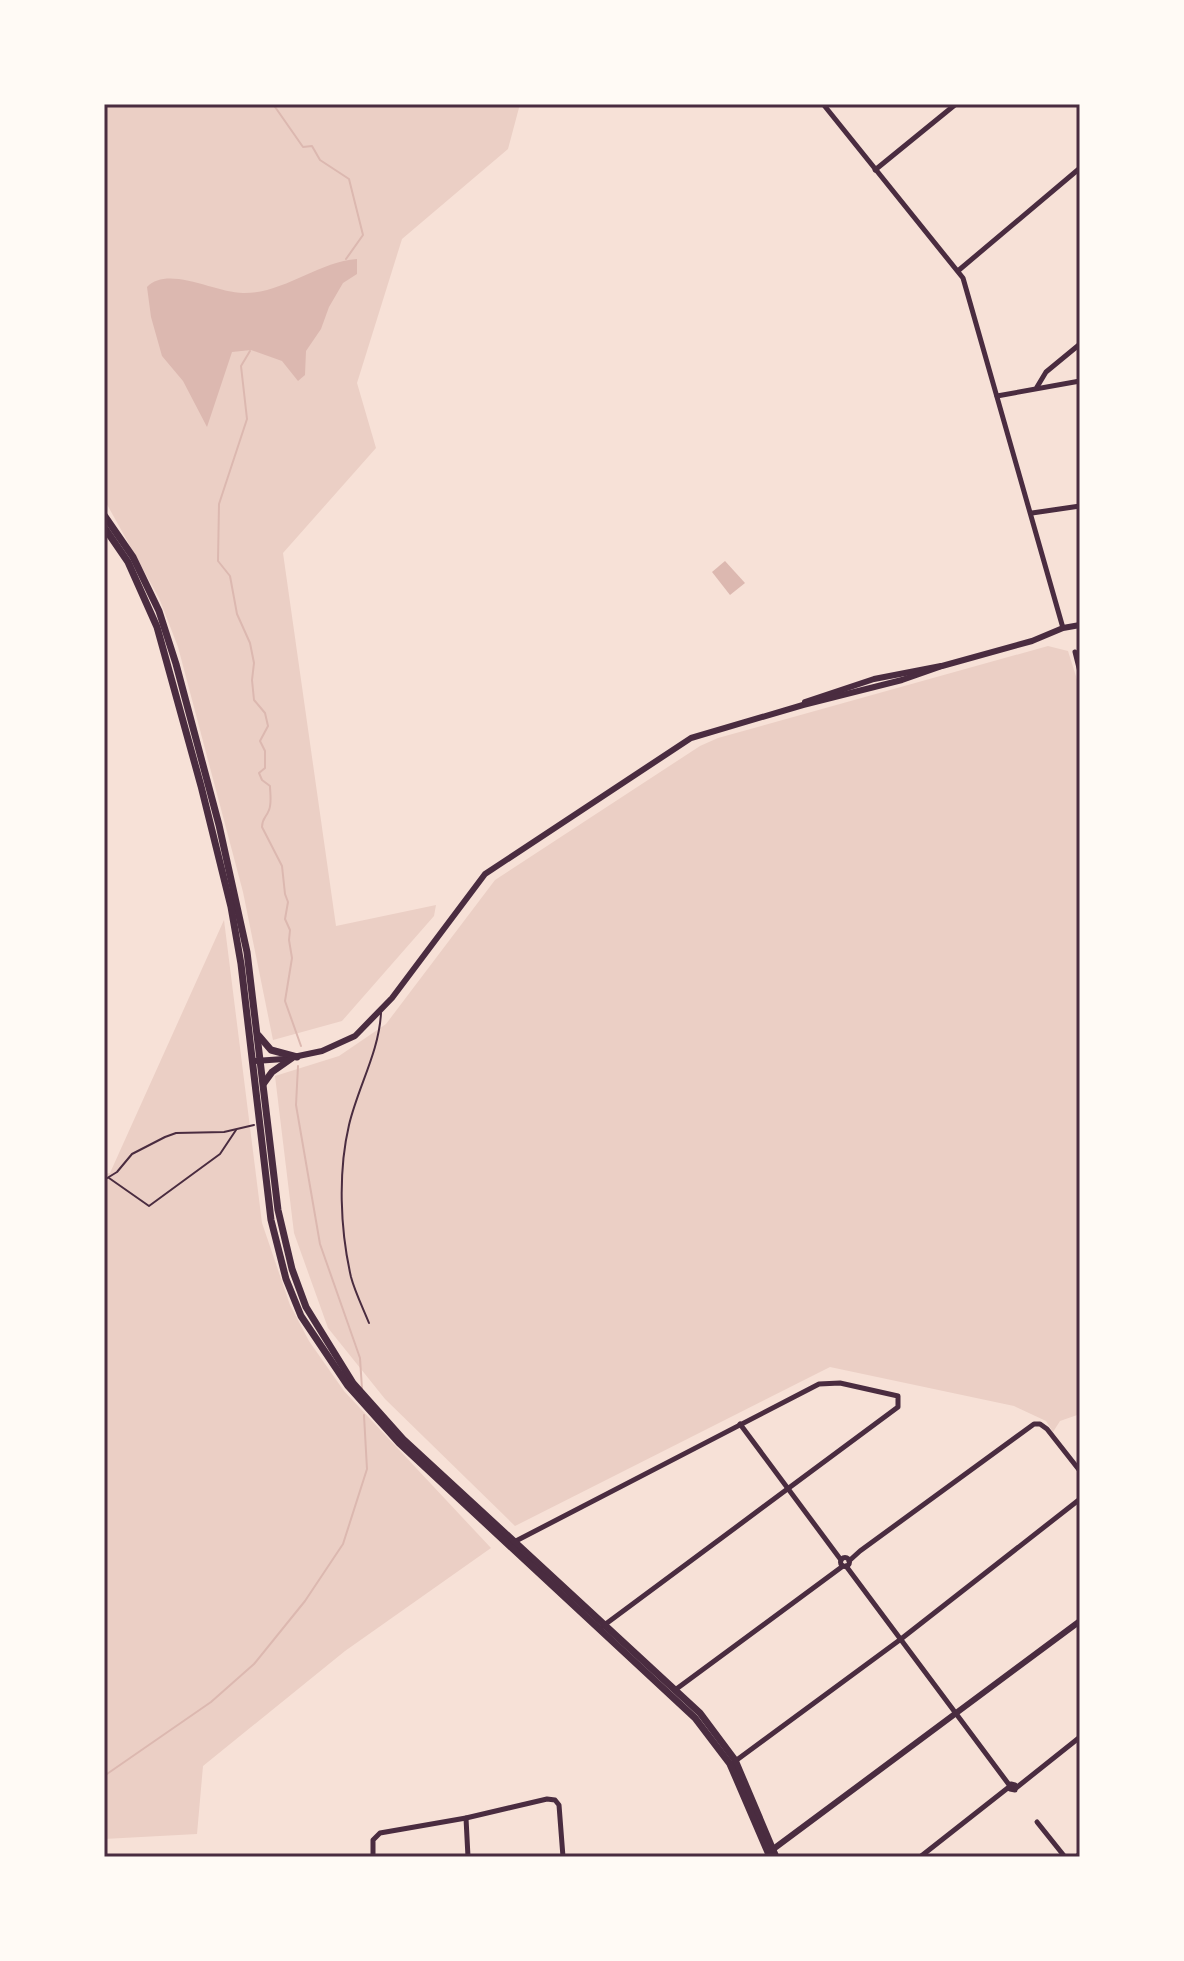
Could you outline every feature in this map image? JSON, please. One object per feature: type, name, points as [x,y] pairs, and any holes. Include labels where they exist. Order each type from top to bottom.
[{"type":"main road","points":[[104,515],[140,568],[159,611],[173,653],[238,905],[258,1034],[281,1227],[296,1282],[316,1326],[353,1383],[387,1422],[511,1544]]},
{"type":"main road","points":[[104,527],[128,562],[149,608],[184,723],[232,915],[267,1197],[279,1258],[294,1300],[337,1371],[382,1426],[673,1691],[732,1762],[772,1854]]},
{"type":"main road","points":[[258,1034],[271,1050],[294,1057]]},
{"type":"main road","points":[[264,1084],[272,1072],[294,1057]]},
{"type":"street","points":[[823,104],[959,270],[1063,628]]},
{"type":"street","points":[[875,170],[956,104]]},
{"type":"street","points":[[959,270],[1080,168]]},
{"type":"street","points":[[1037,387],[1046,372],[1080,344]]},
{"type":"street","points":[[997,396],[1080,381]]},
{"type":"street","points":[[1032,513],[1080,506]]},
{"type":"street","points":[[252,1061],[294,1057],[343,1043],[363,1030],[489,870],[691,738],[803,705],[868,681],[942,666],[1080,625]]},
{"type":"street","points":[[1075,652],[1080,672]]},
{"type":"street","points":[[511,1544],[819,1384],[829,1382],[896,1393],[898,1407],[602,1627]]},
{"type":"street","points":[[740,1424],[1012,1787]]},
{"type":"street","points":[[673,1691],[1034,1424],[1047,1429],[1080,1471]]},
{"type":"street","points":[[732,1762],[901,1639],[1080,1499]]},
{"type":"street","points":[[772,1854],[1080,1621]]},
{"type":"street","points":[[920,1857],[1080,1737]]},
{"type":"street","points":[[373,1857],[373,1840],[377,1834],[551,1799],[559,1805],[563,1857]]},
{"type":"street","points":[[466,1818],[468,1857]]},
{"type":"street","points":[[1037,1822],[1065,1857]]},
{"type":"lane","points":[[369,1323],[351,1278],[343,1211],[343,1172],[349,1125],[378,1041],[381,1011]]},
{"type":"path","points":[[237,1129],[220,1154],[149,1206],[106,1179],[117,1172],[132,1154],[176,1133],[224,1132],[237,1129],[259,1124]]},
{"type":"shaded area","points":[[104,104],[520,104],[508,149],[402,239],[357,383],[376,448],[283,553],[336,926],[436,905],[434,916],[342,1021],[273,1040],[243,892],[178,647],[159,598],[104,499]]},
{"type":"shaded area","points":[[357,259],[357,274],[343,283],[321,329],[306,351],[305,375],[298,381],[282,361],[251,350],[232,352],[207,427],[183,381],[162,356],[151,317],[147,287],[156,281],[179,279],[232,292],[258,292],[342,261]]},
{"type":"shaded area","points":[[725,561],[745,583],[730,595],[712,572]]},
{"type":"shaded area","points":[[1048,646],[1068,651],[1080,689],[1080,1414],[1060,1421],[1053,1432],[1046,1421],[1014,1406],[830,1367],[515,1526],[385,1399],[328,1328],[294,1233],[275,1076],[339,1056],[386,1024],[495,880],[700,746],[718,738]]},
{"type":"shaded area","points":[[224,920],[262,1223],[290,1305],[309,1341],[344,1391],[491,1548],[345,1651],[203,1766],[197,1834],[104,1839],[104,1174],[110,1173]]},
{"type":"waterway","points":[[273,104],[303,147],[312,146],[320,160],[349,179],[363,235],[346,259]]},
{"type":"waterway","points":[[250,351],[241,366],[247,419],[219,504],[218,561],[230,576],[237,614],[250,643],[254,663],[254,700],[265,713],[268,726],[260,741],[265,751],[265,768],[259,773],[270,786],[271,798],[262,827],[282,866],[288,902],[285,919],[290,930],[292,958],[285,1001],[301,1046]]},
{"type":"waterway","points":[[298,1066],[296,1105],[320,1244],[360,1358],[362,1389]]},
{"type":"waterway","points":[[104,1776],[211,1702],[254,1664],[305,1601],[343,1544],[367,1469],[364,1415]]}]
